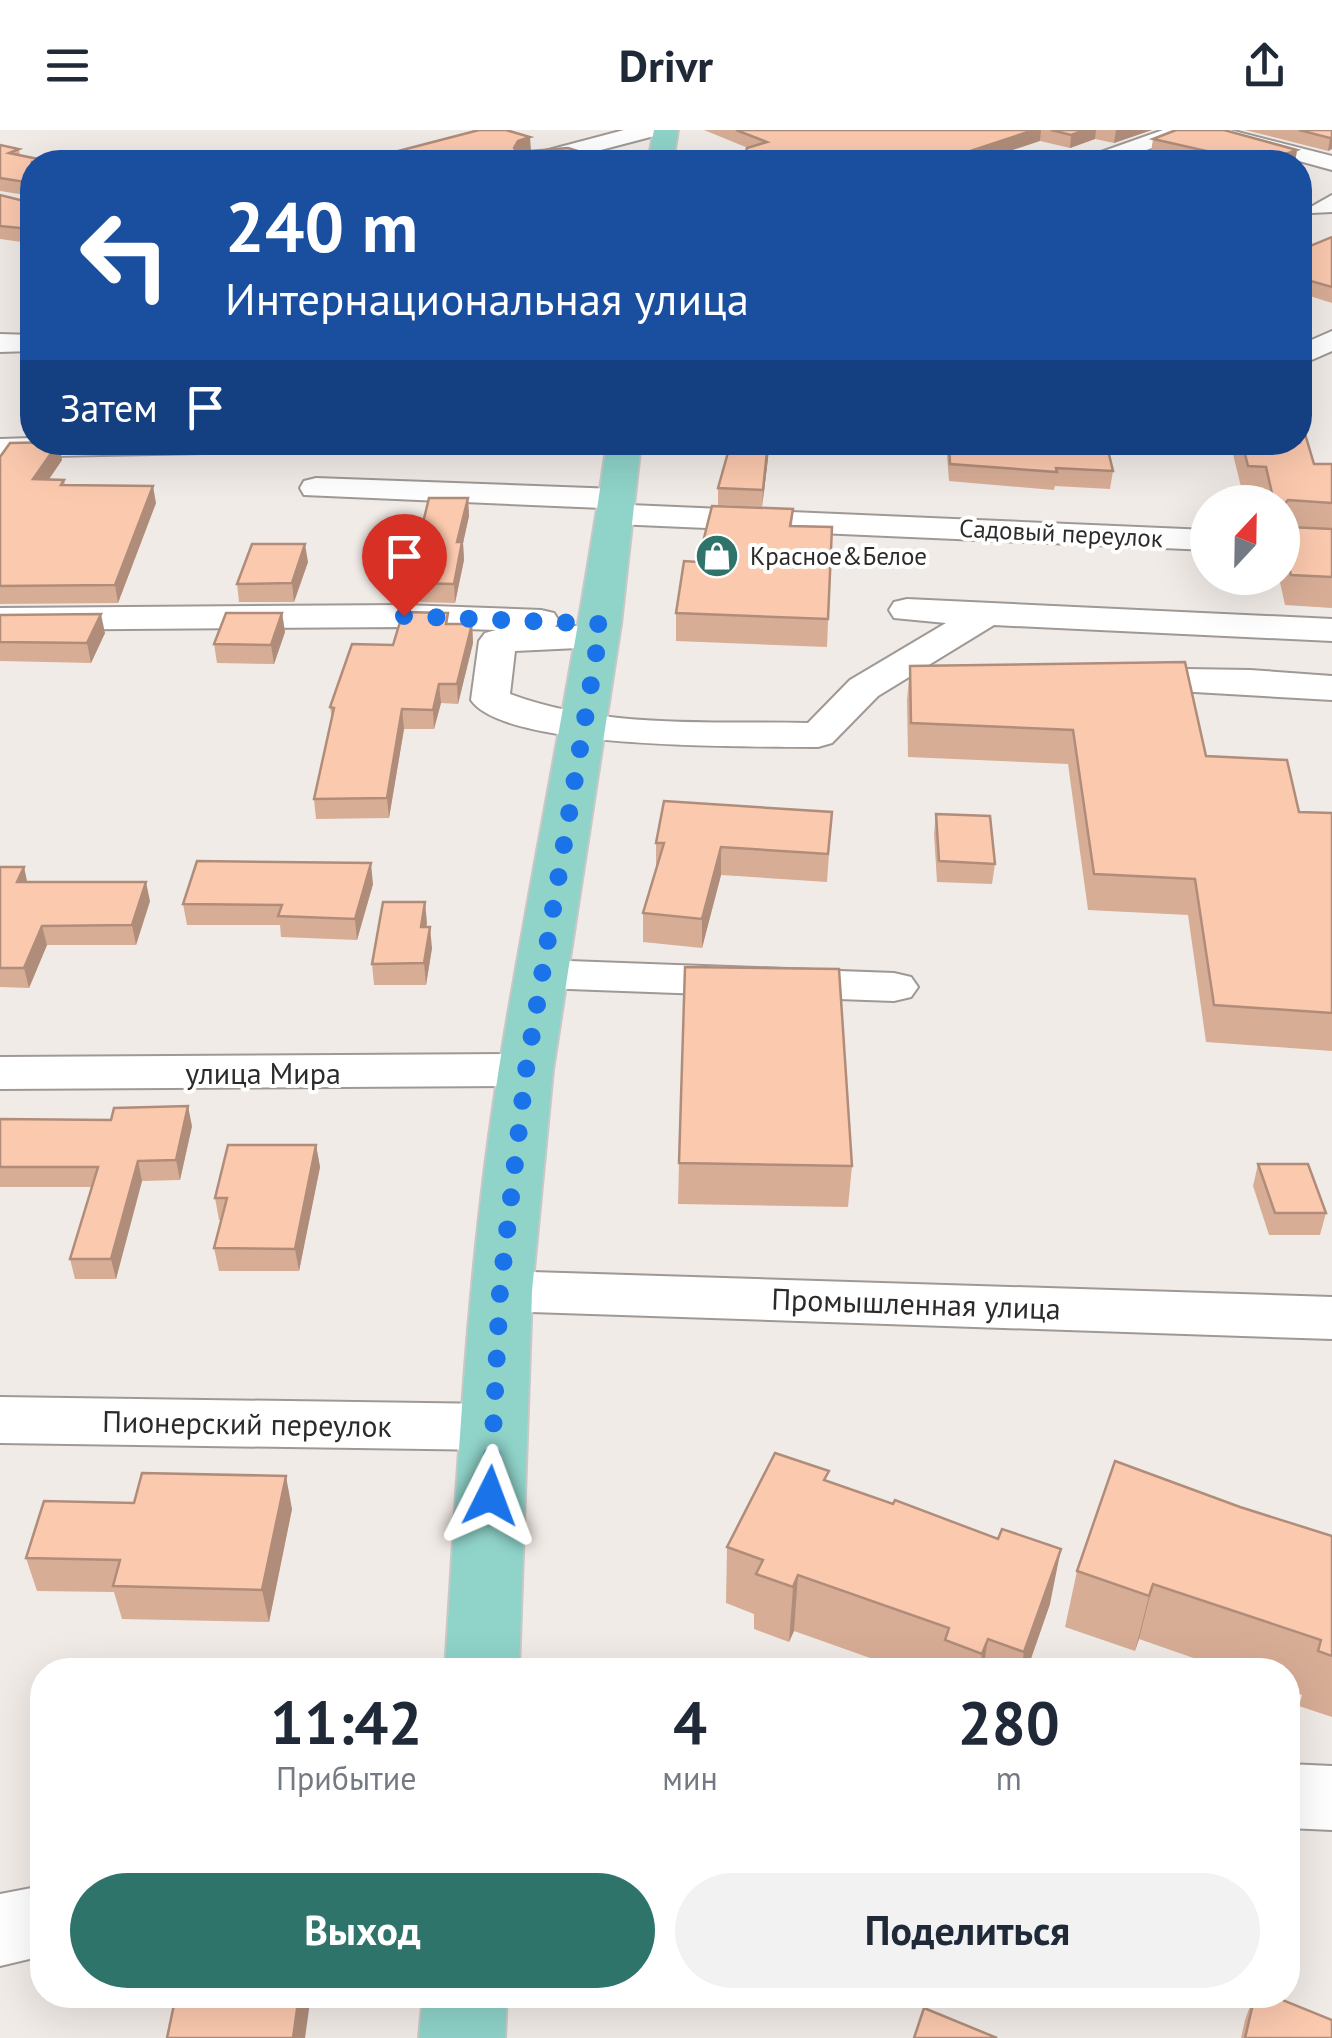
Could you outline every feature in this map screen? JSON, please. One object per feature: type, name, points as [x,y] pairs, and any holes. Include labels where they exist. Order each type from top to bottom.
[{"type":"main road","points":[[483,1658],[500,1291],[526,1070],[600,630],[622,455]]},
{"type":"main road","points":[[462,2038],[463,2008]]},
{"type":"street","points":[[575,150],[650,130]]},
{"type":"street","points":[[1128,150],[1184,130]]},
{"type":"street","points":[[1204,130],[1279,150]]},
{"type":"street","name":"Садовый переулок","points":[[316,488],[1190,539]]},
{"type":"street","points":[[906,610],[1332,630]]},
{"type":"street","points":[[600,630],[498,641],[490,700],[517,713],[584,726],[818,736],[864,688],[986,614]]},
{"type":"street","points":[[0,618],[404,616],[600,630]]},
{"type":"street","points":[[1085,678],[1250,680],[1332,688]]},
{"type":"street","points":[[864,688],[936,682]]},
{"type":"street","points":[[542,974],[894,987]]},
{"type":"street","name":"улица Мира","points":[[0,1073],[526,1070]]},
{"type":"street","name":"Промышленная улица","points":[[500,1291],[1332,1318]]},
{"type":"street","name":"Пионерский переулок","points":[[0,1420],[494,1427]]},
{"type":"street","points":[[1300,1797],[1332,1798]]},
{"type":"street","points":[[0,1930],[30,1924]]},
{"type":"building","points":[[479,130],[506,130],[530,137],[518,141],[516,150],[402,150]]},
{"type":"building","points":[[736,130],[1034,130],[973,150],[746,150],[767,142]]},
{"type":"building","points":[[1051,130],[1085,130],[1071,135]]},
{"type":"building","points":[[1176,130],[1224,130],[1297,150],[1202,150],[1153,139]]},
{"type":"building","points":[[1299,130],[1332,130],[1332,137],[1330,138]]},
{"type":"building","points":[[0,145],[19,149],[9,153],[20,155],[20,181],[0,178]]},
{"type":"building","points":[[0,195],[20,200],[20,228],[0,226]]},
{"type":"building","points":[[1332,237],[1332,287],[1312,281],[1312,245]]},
{"type":"building","points":[[10,443],[20,443],[20,455],[50,455],[33,479],[64,480],[61,485],[153,486],[115,585],[0,586],[0,457]]},
{"type":"building","points":[[727,455],[767,455],[763,490],[718,488]]},
{"type":"building","points":[[950,455],[1109,455],[1113,471],[1056,468],[1057,472],[950,464]]},
{"type":"building","points":[[1245,455],[1311,455],[1314,464],[1332,464],[1332,503],[1300,501],[1300,485],[1270,485],[1266,467],[1248,466]]},
{"type":"building","points":[[429,498],[468,498],[457,542],[462,542],[454,584],[412,583],[415,576],[410,576]]},
{"type":"building","points":[[712,506],[793,509],[790,526],[832,527],[828,619],[676,613],[684,561],[698,562]]},
{"type":"building","points":[[1300,528],[1332,529],[1332,577],[1300,575]]},
{"type":"building","points":[[252,544],[305,544],[292,583],[237,584]]},
{"type":"building","points":[[403,612],[448,613],[446,624],[472,624],[457,684],[439,684],[433,710],[402,709],[387,798],[314,799],[334,708],[330,707],[352,644],[393,645]]},
{"type":"building","points":[[226,613],[282,613],[271,645],[214,644]]},
{"type":"building","points":[[101,614],[87,643],[0,642],[0,615]]},
{"type":"building","points":[[1185,662],[1206,756],[1287,760],[1299,812],[1332,813],[1332,1013],[1214,1005],[1195,879],[1094,874],[1073,730],[911,723],[910,666]]},
{"type":"building","points":[[664,801],[832,812],[828,854],[721,847],[702,919],[643,913],[664,843],[656,843]]},
{"type":"building","points":[[936,814],[990,816],[995,864],[939,861]]},
{"type":"building","points":[[197,861],[371,863],[355,919],[278,916],[282,905],[183,904]]},
{"type":"building","points":[[0,867],[24,867],[17,882],[146,882],[132,925],[42,926],[24,968],[0,968]]},
{"type":"building","points":[[383,902],[425,902],[421,927],[430,927],[424,963],[372,964]]},
{"type":"building","points":[[685,967],[839,969],[852,1166],[679,1163]]},
{"type":"building","points":[[188,1106],[176,1160],[138,1161],[111,1259],[70,1259],[98,1167],[0,1167],[0,1119],[111,1120],[114,1108]]},
{"type":"building","points":[[228,1145],[316,1145],[295,1249],[214,1248],[227,1198],[215,1198]]},
{"type":"building","points":[[1258,1164],[1308,1164],[1326,1213],[1275,1213]]},
{"type":"building","points":[[775,1453],[829,1471],[824,1480],[893,1504],[895,1500],[998,1539],[1002,1529],[1061,1549],[1024,1652],[988,1639],[982,1654],[945,1640],[949,1628],[798,1575],[793,1587],[756,1574],[763,1560],[727,1547]]},
{"type":"building","points":[[1115,1461],[1332,1536],[1332,1656],[1318,1651],[1321,1640],[1153,1584],[1149,1596],[1077,1571]]},
{"type":"building","points":[[142,1473],[286,1476],[262,1590],[113,1586],[120,1560],[26,1558],[44,1501],[134,1503]]},
{"type":"building","points":[[1300,2007],[1332,2020],[1332,2038],[1245,2038],[1252,2008]]},
{"type":"building","points":[[173,2008],[297,2008],[293,2038],[167,2038]]},
{"type":"building","points":[[924,2008],[997,2038],[914,2038]]},
{"type":"place","name":"Красное&Белое","points":[[717,556]]},
{"type":"route","points":[[404,616],[601,624],[526,1070],[500,1291],[490,1496]]}]
